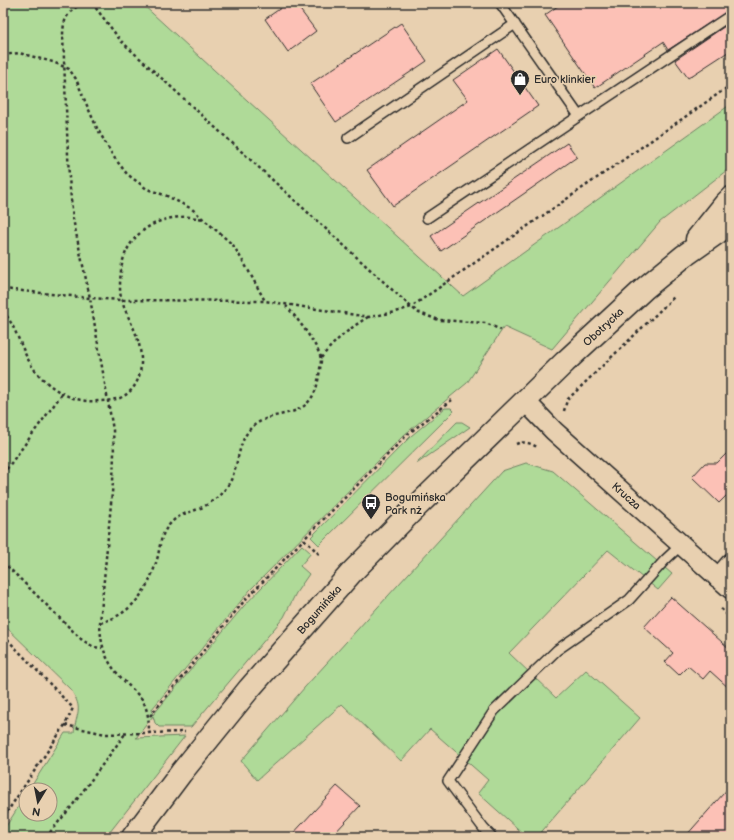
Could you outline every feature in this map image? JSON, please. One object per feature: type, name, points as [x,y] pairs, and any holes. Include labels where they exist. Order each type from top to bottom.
[{"type":"street","name":"Obotrycka","points":[[684,256],[731,198]]},
{"type":"street","name":"Obotrycka","points":[[525,401],[645,288],[684,256],[731,223]]},
{"type":"street","name":"Krucza","points":[[525,401],[554,431],[725,583]]},
{"type":"street","name":"Bogumińska","points":[[133,837],[181,773],[248,689],[352,572],[525,401]]},
{"type":"street","points":[[725,583],[731,563]]},
{"type":"lane","points":[[500,3],[579,116]]},
{"type":"lane","points":[[427,218],[731,15]]},
{"type":"lane","points":[[348,138],[515,24]]},
{"type":"lane","points":[[492,837],[484,829],[448,781],[494,711],[557,650],[629,600],[665,560],[681,545]]},
{"type":"path","points":[[82,3],[71,10],[64,23],[64,66],[69,178],[74,219],[90,298],[113,430],[113,482],[100,623],[100,638],[102,648],[114,671],[142,699],[149,716],[149,732]]},
{"type":"path","points":[[92,3],[121,41],[411,307],[419,313],[439,320],[486,323],[502,330]]},
{"type":"path","points":[[3,55],[19,53],[34,56],[69,69],[74,74],[97,128],[113,156],[127,174],[147,189],[167,196],[192,209],[234,245],[265,301]]},
{"type":"path","points":[[3,289],[121,300],[265,301],[369,317],[396,312],[411,307],[731,85]]},
{"type":"path","points":[[3,311],[10,319],[33,368],[40,376],[62,394],[83,401],[120,398],[127,394],[136,385],[140,373],[141,355],[136,335],[121,300],[120,276],[121,265],[125,253],[132,240],[139,232],[150,225],[172,218],[182,217],[204,220]]},
{"type":"path","points":[[565,415],[564,411],[568,400],[677,294]]},
{"type":"path","points":[[286,305],[301,323],[321,359]]},
{"type":"path","points":[[100,623],[124,613],[146,588],[154,570],[162,536],[168,526],[177,517],[202,507],[215,499],[226,488],[234,476],[243,440],[248,431],[256,424],[266,419],[295,412],[306,404],[312,397],[317,387],[321,359],[328,348],[340,336],[369,317]]},
{"type":"path","points":[[3,474],[62,394]]},
{"type":"path","points":[[149,716],[245,600],[408,434],[452,400]]},
{"type":"path","points":[[513,446],[524,443],[539,449]]},
{"type":"path","points":[[304,539],[319,554]]},
{"type":"path","points":[[3,562],[82,640],[94,647],[102,648]]},
{"type":"path","points":[[3,635],[74,708],[65,725],[3,818]]},
{"type":"path","points":[[65,725],[105,734],[216,730]]},
{"type":"path","points":[[46,837],[72,806],[125,734]]},
{"type":"green space","points":[[3,3],[141,3],[463,296],[731,104],[731,167],[660,222],[552,349],[504,327],[467,383],[404,435],[250,590],[152,709],[153,715],[243,607],[302,545],[311,553],[300,566],[309,574],[296,593],[284,617],[191,727],[159,727],[155,723],[153,716],[136,738],[185,736],[106,837],[3,837],[3,831],[18,808],[18,822],[58,822],[58,782],[34,782],[65,733],[74,733],[78,707],[71,690],[3,624]]},
{"type":"green space","points":[[445,408],[451,408],[454,411],[319,545],[311,537],[411,436]]},
{"type":"green space","points":[[457,422],[462,422],[470,427],[415,465]]},
{"type":"green space","points":[[526,463],[553,471],[672,574],[658,590],[608,550],[509,653],[556,698],[586,670],[640,718],[537,837],[527,837],[478,793],[488,780],[430,729],[401,761],[342,704],[257,780],[241,761],[305,687],[502,471]]},
{"type":"building","points":[[288,3],[295,3],[316,31],[288,52],[265,19]]},
{"type":"building","points":[[562,3],[731,3],[731,9],[668,50],[663,42],[595,88],[545,15]]},
{"type":"building","points":[[731,22],[731,50],[688,78],[675,60]]},
{"type":"building","points":[[401,23],[427,61],[336,122],[310,84]]},
{"type":"building","points":[[498,49],[538,106],[393,206],[367,170],[468,100],[453,80]]},
{"type":"building","points":[[567,143],[577,157],[441,251],[431,236]]},
{"type":"building","points":[[731,449],[731,491],[719,503],[692,477],[705,463],[717,463]]},
{"type":"building","points":[[671,597],[731,650],[731,690],[710,671],[703,679],[688,666],[679,675],[665,662],[673,653],[644,627]]},
{"type":"building","points":[[731,785],[731,837],[685,837]]},
{"type":"building","points":[[337,786],[360,806],[331,837],[290,837]]},
{"type":"place","name":"Euro klinkier","points":[[520,96]]},
{"type":"place","name":"Bogumińska Park nż","points":[[371,520]]}]
